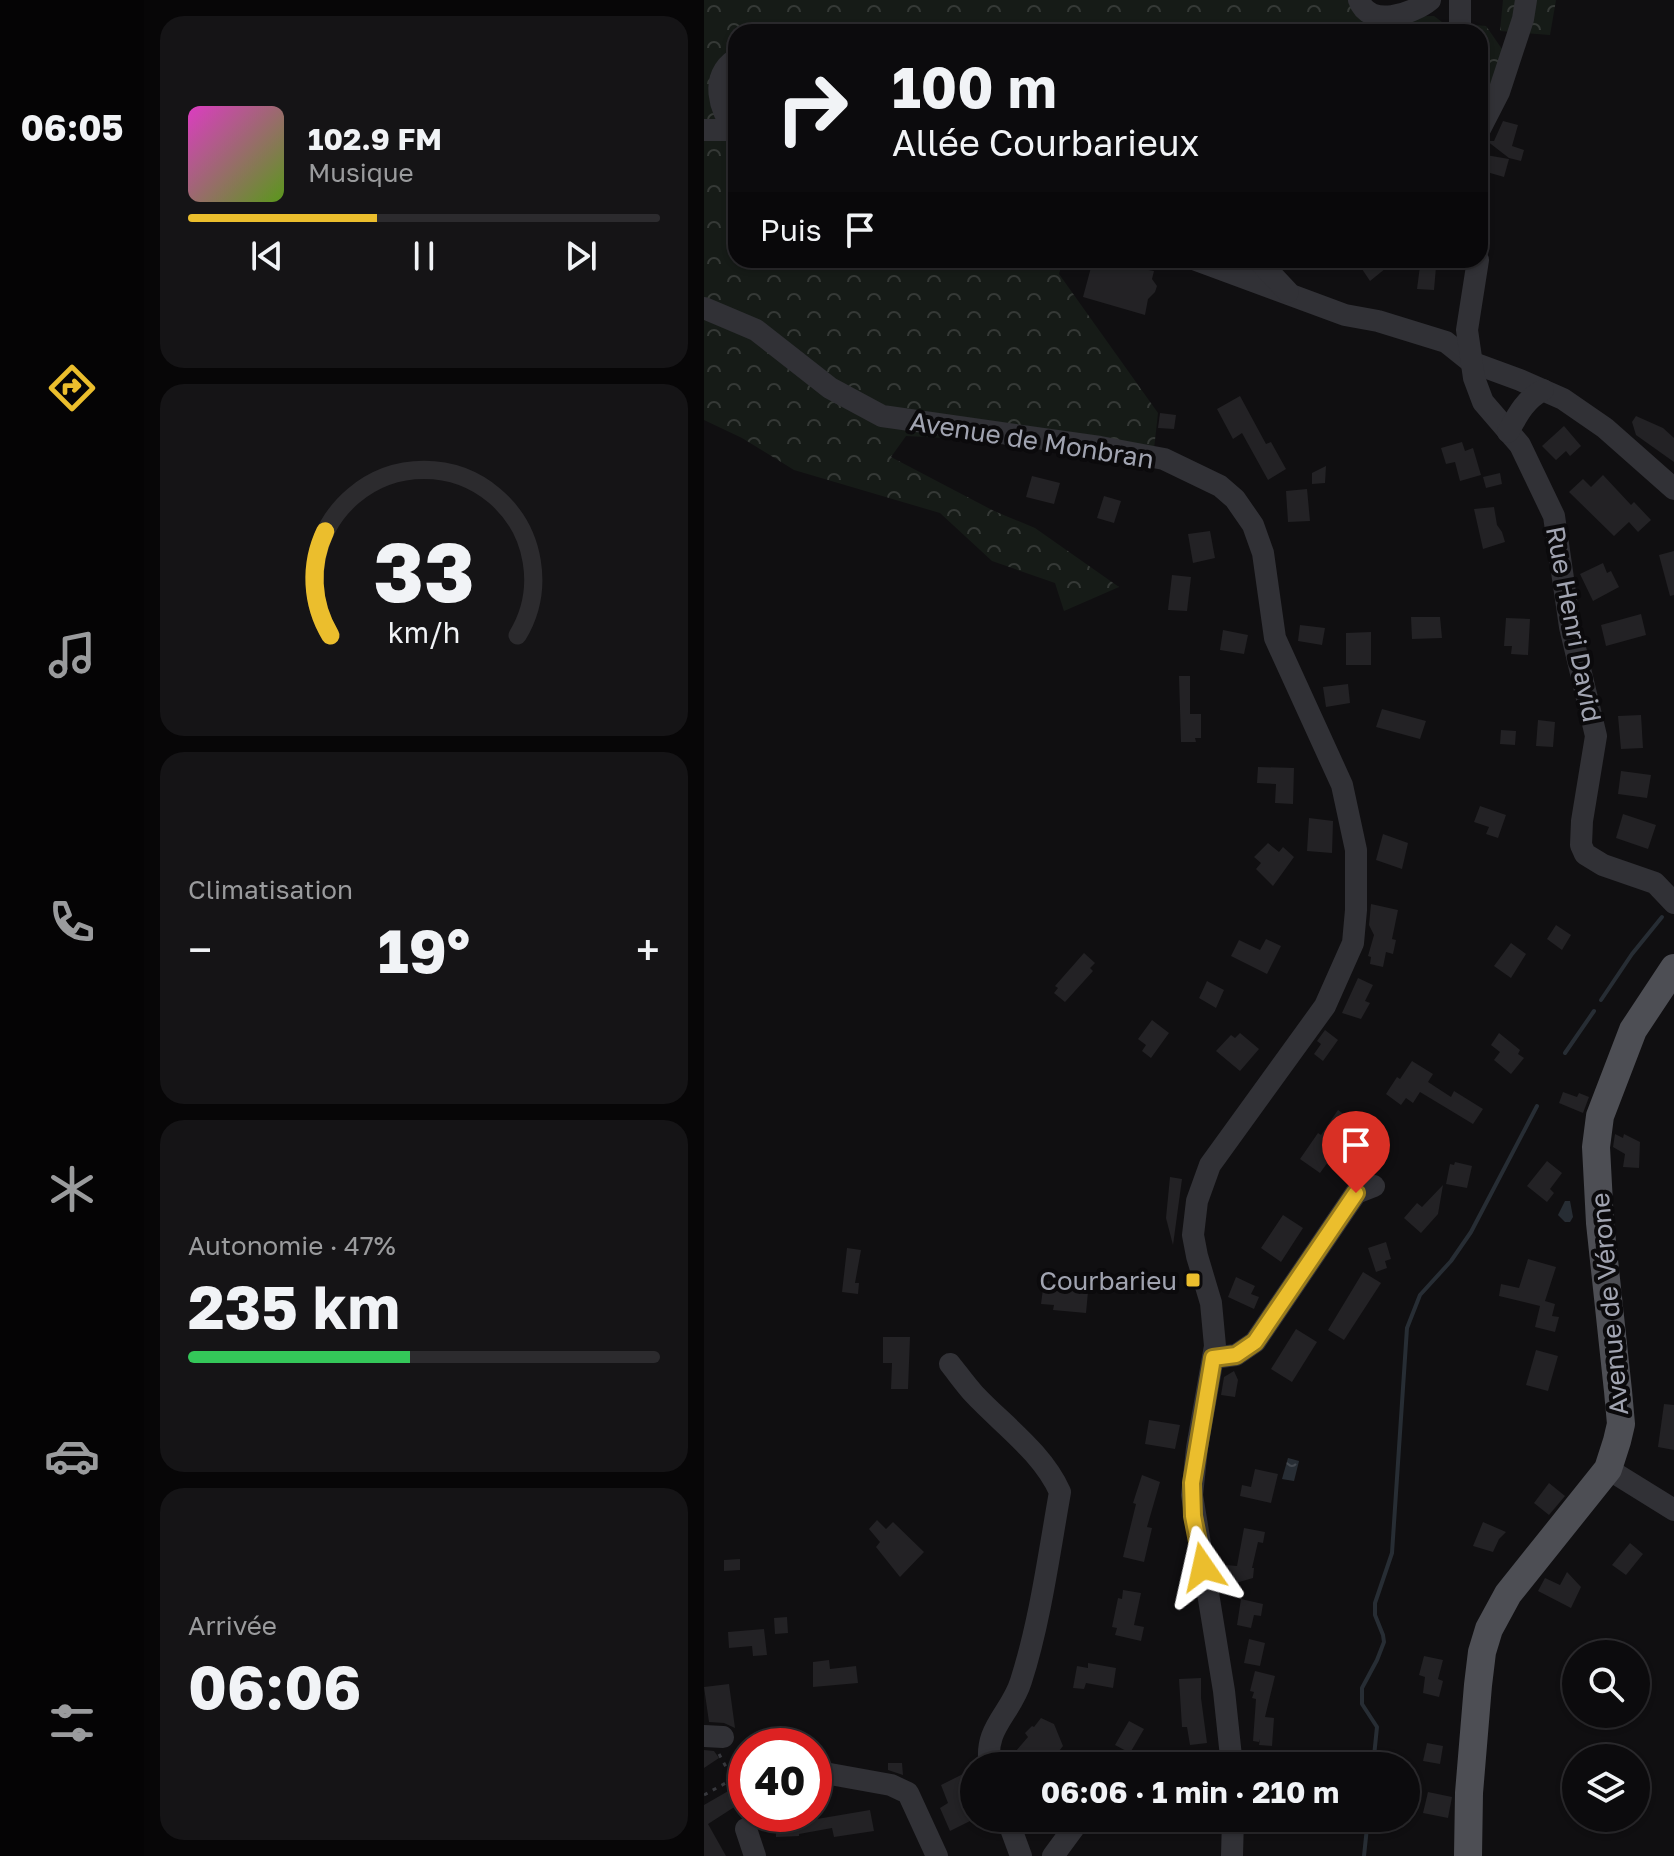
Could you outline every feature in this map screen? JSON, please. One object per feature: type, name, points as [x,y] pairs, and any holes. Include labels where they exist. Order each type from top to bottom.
[{"type":"main road","name":"Avenue de Vérone","points":[[1468,1856],[1469,1793],[1478,1685],[1482,1652],[1489,1629],[1508,1594],[1608,1469],[1621,1424],[1600,1223],[1597,1137],[1600,1116],[1633,1030],[1674,968]]},
{"type":"street","points":[[1359,0],[1368,13],[1388,17],[1414,11],[1430,0]]},
{"type":"street","points":[[1460,0],[1460,24]]},
{"type":"street","points":[[1488,113],[1499,92],[1523,19],[1526,0]]},
{"type":"street","points":[[728,66],[722,71],[719,82],[722,107],[728,118]]},
{"type":"street","points":[[704,130],[728,130]]},
{"type":"street","points":[[1218,268],[1345,315],[1426,334],[1446,342],[1471,362],[1563,399],[1605,428],[1674,489]]},
{"type":"street","points":[[1266,268],[1291,295]]},
{"type":"street","name":"Rue Henri David","points":[[1477,268],[1467,342],[1474,378],[1483,402],[1520,445],[1554,516],[1570,627],[1596,736],[1581,845],[1585,854],[1603,865],[1655,883],[1674,903]]},
{"type":"street","name":"Avenue de Monbran","points":[[704,308],[756,330],[836,393],[882,416],[1105,457],[1164,459],[1220,486],[1235,499],[1253,525],[1263,553],[1275,638],[1342,785],[1356,850],[1356,910],[1353,943],[1325,1006],[1210,1165],[1194,1217],[1193,1235],[1215,1320],[1213,1358],[1192,1495],[1224,1691],[1231,1752]]},
{"type":"street","points":[[1508,432],[1525,404],[1543,390]]},
{"type":"street","points":[[1213,1358],[1236,1355],[1255,1342],[1356,1193],[1374,1186]]},
{"type":"street","points":[[950,1364],[973,1393],[1014,1432],[1054,1479],[1060,1492],[1025,1668],[1017,1692],[991,1736],[988,1752]]},
{"type":"street","points":[[1608,1469],[1674,1510]]},
{"type":"street","points":[[832,1774],[891,1785],[908,1793],[937,1856]]},
{"type":"street","points":[[747,1832],[755,1856]]},
{"type":"street","points":[[1012,1832],[1021,1856]]},
{"type":"street","points":[[1053,1856],[1071,1832]]},
{"type":"street","points":[[1232,1856],[1233,1832]]},
{"type":"path","points":[[714,1737],[714,1744],[728,1770]]},
{"type":"path","points":[[704,1795],[728,1782]]},
{"type":"green space","points":[[704,0],[1355,0],[1362,17],[1434,16],[1442,22],[1464,24],[728,24],[728,268],[1061,268],[1059,274],[1158,413],[1154,449],[906,436],[891,457],[994,511],[1035,528],[1119,587],[1064,611],[1055,583],[992,561],[940,513],[794,470],[742,438],[704,420]]},
{"type":"green space","points":[[1503,0],[1556,0],[1550,35],[1500,31]]},
{"type":"green space","points":[[1488,29],[1502,49],[1495,85],[1488,96]]},
{"type":"water","points":[[1565,1201],[1570,1201],[1573,1217],[1570,1222],[1565,1222],[1558,1215]]},
{"type":"water","points":[[1288,1458],[1299,1461],[1294,1481],[1282,1479]]},
{"type":"building","points":[[1503,121],[1518,125],[1512,146],[1524,150],[1521,161],[1509,158],[1488,142],[1494,141]]},
{"type":"building","points":[[1488,155],[1509,159],[1504,177],[1488,172]]},
{"type":"building","points":[[1091,268],[1154,271],[1152,279],[1157,286],[1148,299],[1145,315],[1083,297]]},
{"type":"building","points":[[1361,268],[1386,268],[1370,281]]},
{"type":"building","points":[[1420,268],[1436,268],[1434,290],[1417,289]]},
{"type":"building","points":[[1240,396],[1266,444],[1271,442],[1286,469],[1268,480],[1242,433],[1233,439],[1217,409]]},
{"type":"building","points":[[1160,413],[1176,415],[1174,429],[1158,428]]},
{"type":"building","points":[[1636,416],[1663,428],[1674,438],[1674,462],[1636,435],[1632,422]]},
{"type":"building","points":[[1564,426],[1581,446],[1570,456],[1566,451],[1556,460],[1542,446]]},
{"type":"building","points":[[1462,442],[1465,451],[1473,448],[1481,475],[1460,481],[1455,462],[1446,464],[1441,448]]},
{"type":"building","points":[[1326,466],[1325,483],[1312,484],[1312,473]]},
{"type":"building","points":[[1500,473],[1502,484],[1486,488],[1483,477]]},
{"type":"building","points":[[1603,475],[1631,505],[1634,502],[1651,520],[1638,532],[1629,522],[1614,536],[1569,492],[1583,479],[1591,487]]},
{"type":"building","points":[[1032,476],[1060,483],[1054,504],[1026,497]]},
{"type":"building","points":[[1307,489],[1310,521],[1288,522],[1286,491]]},
{"type":"building","points":[[1104,496],[1121,501],[1114,523],[1097,518]]},
{"type":"building","points":[[1494,507],[1497,525],[1505,542],[1483,549],[1474,509]]},
{"type":"building","points":[[1210,531],[1215,558],[1193,563],[1188,534]]},
{"type":"building","points":[[1674,551],[1674,595],[1670,596],[1659,555]]},
{"type":"building","points":[[1603,563],[1619,587],[1593,601],[1580,574]]},
{"type":"building","points":[[1172,575],[1191,577],[1187,611],[1168,610]]},
{"type":"building","points":[[1641,614],[1646,635],[1606,646],[1601,625]]},
{"type":"building","points":[[1411,617],[1440,617],[1442,638],[1412,639]]},
{"type":"building","points":[[1506,618],[1530,619],[1528,655],[1511,654],[1512,646],[1504,646]]},
{"type":"building","points":[[1300,625],[1325,628],[1322,645],[1298,641]]},
{"type":"building","points":[[1223,630],[1248,635],[1244,654],[1220,650]]},
{"type":"building","points":[[1371,632],[1371,665],[1346,665],[1346,633]]},
{"type":"building","points":[[1179,676],[1190,676],[1190,714],[1201,714],[1201,738],[1195,738],[1196,742],[1181,742]]},
{"type":"building","points":[[1348,684],[1350,703],[1326,707],[1323,687]]},
{"type":"building","points":[[1382,709],[1426,721],[1420,739],[1376,727]]},
{"type":"building","points":[[1641,715],[1643,748],[1621,749],[1618,716]]},
{"type":"building","points":[[1538,720],[1555,722],[1553,747],[1536,746]]},
{"type":"building","points":[[1501,730],[1516,731],[1515,745],[1500,744]]},
{"type":"building","points":[[1258,767],[1294,768],[1293,804],[1275,803],[1276,784],[1257,783]]},
{"type":"building","points":[[1621,771],[1651,775],[1647,798],[1618,794]]},
{"type":"building","points":[[1480,806],[1506,815],[1498,838],[1486,834],[1489,827],[1474,822]]},
{"type":"building","points":[[1623,814],[1656,825],[1648,849],[1616,838]]},
{"type":"building","points":[[1309,818],[1333,821],[1332,853],[1307,851]]},
{"type":"building","points":[[1383,834],[1408,843],[1402,869],[1376,860]]},
{"type":"building","points":[[1268,843],[1279,852],[1283,847],[1294,857],[1273,886],[1256,869],[1261,863],[1254,857]]},
{"type":"building","points":[[1371,904],[1398,910],[1392,939],[1396,940],[1393,954],[1386,952],[1383,967],[1370,964],[1371,957],[1368,956],[1374,935],[1369,925]]},
{"type":"building","points":[[1556,925],[1571,935],[1562,950],[1547,939]]},
{"type":"building","points":[[1266,939],[1281,946],[1267,974],[1231,956],[1239,940],[1260,950]]},
{"type":"building","points":[[1511,943],[1526,954],[1511,978],[1494,966]]},
{"type":"building","points":[[1084,953],[1095,963],[1090,968],[1093,971],[1065,1002],[1054,993],[1058,988],[1055,986]]},
{"type":"building","points":[[1358,978],[1373,985],[1365,1001],[1370,1003],[1361,1019],[1342,1013]]},
{"type":"building","points":[[1207,981],[1224,990],[1216,1008],[1199,998]]},
{"type":"building","points":[[1152,1020],[1169,1033],[1151,1058],[1142,1051],[1146,1045],[1138,1039]]},
{"type":"building","points":[[1325,1030],[1338,1040],[1323,1061],[1314,1054],[1321,1044],[1317,1041]]},
{"type":"building","points":[[1240,1033],[1259,1049],[1240,1071],[1216,1051],[1231,1035],[1235,1038]]},
{"type":"building","points":[[1499,1033],[1520,1050],[1518,1054],[1524,1058],[1511,1074],[1494,1060],[1500,1052],[1491,1045]]},
{"type":"building","points":[[1412,1061],[1433,1074],[1428,1082],[1451,1097],[1454,1091],[1483,1109],[1473,1124],[1420,1092],[1413,1103],[1406,1098],[1401,1105],[1386,1094]]},
{"type":"building","points":[[1563,1092],[1589,1097],[1583,1113],[1559,1103]]},
{"type":"building","points":[[1338,1110],[1356,1123],[1320,1173],[1300,1159]]},
{"type":"building","points":[[1615,1134],[1623,1138],[1624,1134],[1640,1142],[1639,1168],[1623,1167],[1625,1154],[1613,1147]]},
{"type":"building","points":[[1547,1161],[1562,1173],[1550,1189],[1554,1193],[1547,1202],[1527,1186]]},
{"type":"building","points":[[1455,1162],[1472,1166],[1467,1188],[1446,1184],[1450,1164],[1454,1165]]},
{"type":"building","points":[[1170,1177],[1182,1179],[1173,1245],[1166,1218]]},
{"type":"building","points":[[1443,1185],[1438,1214],[1421,1233],[1404,1218],[1417,1203],[1422,1207]]},
{"type":"building","points":[[1283,1215],[1303,1228],[1281,1262],[1261,1248]]},
{"type":"building","points":[[1386,1242],[1391,1259],[1385,1261],[1387,1268],[1376,1272],[1368,1248]]},
{"type":"building","points":[[847,1248],[861,1250],[855,1283],[859,1283],[858,1294],[842,1292]]},
{"type":"building","points":[[1528,1259],[1556,1267],[1545,1301],[1555,1304],[1552,1316],[1559,1317],[1555,1332],[1535,1327],[1540,1306],[1499,1296],[1501,1284],[1519,1288]]},
{"type":"building","points":[[1363,1272],[1381,1283],[1344,1340],[1328,1330]]},
{"type":"building","points":[[1057,1277],[1089,1281],[1086,1313],[1053,1310],[1054,1305],[1041,1304],[1044,1281],[1056,1282]]},
{"type":"building","points":[[1236,1277],[1255,1286],[1251,1294],[1259,1297],[1254,1309],[1228,1297]]},
{"type":"building","points":[[1296,1329],[1317,1342],[1292,1382],[1271,1369]]},
{"type":"building","points":[[883,1337],[910,1337],[908,1389],[891,1389],[892,1363],[883,1363]]},
{"type":"building","points":[[1536,1350],[1558,1356],[1548,1391],[1526,1385]]},
{"type":"building","points":[[1234,1371],[1238,1380],[1235,1397],[1221,1395],[1224,1377]]},
{"type":"building","points":[[1664,1404],[1674,1405],[1674,1450],[1658,1447]]},
{"type":"building","points":[[1149,1420],[1180,1425],[1175,1449],[1145,1444]]},
{"type":"building","points":[[1255,1469],[1278,1474],[1271,1503],[1240,1496],[1242,1485],[1251,1487]]},
{"type":"building","points":[[1142,1475],[1160,1482],[1147,1527],[1152,1528],[1144,1562],[1123,1557],[1136,1504],[1133,1503]]},
{"type":"building","points":[[1549,1483],[1565,1496],[1549,1515],[1534,1503]]},
{"type":"building","points":[[877,1520],[886,1529],[893,1522],[924,1552],[900,1577],[876,1547],[880,1542],[869,1529]]},
{"type":"building","points":[[1483,1522],[1506,1532],[1493,1552],[1473,1546]]},
{"type":"building","points":[[1244,1528],[1265,1532],[1263,1543],[1258,1542],[1253,1578],[1222,1587],[1225,1565],[1237,1566]]},
{"type":"building","points":[[1630,1543],[1643,1554],[1626,1575],[1612,1565]]},
{"type":"building","points":[[740,1559],[740,1570],[724,1571],[724,1560]]},
{"type":"building","points":[[1567,1572],[1581,1587],[1571,1608],[1538,1591],[1545,1578],[1560,1585]]},
{"type":"building","points":[[1123,1590],[1141,1593],[1134,1625],[1144,1627],[1141,1641],[1115,1635],[1117,1628],[1112,1627],[1118,1598],[1122,1599]]},
{"type":"building","points":[[1241,1599],[1263,1604],[1261,1616],[1254,1615],[1251,1628],[1237,1625]]},
{"type":"building","points":[[787,1617],[788,1633],[775,1634],[774,1618]]},
{"type":"building","points":[[764,1629],[767,1655],[753,1656],[752,1646],[729,1648],[728,1632]]},
{"type":"building","points":[[1249,1639],[1265,1643],[1260,1666],[1244,1663]]},
{"type":"building","points":[[1424,1656],[1443,1660],[1438,1679],[1443,1681],[1439,1697],[1423,1693],[1425,1677],[1419,1675]]},
{"type":"building","points":[[829,1660],[830,1669],[856,1666],[858,1683],[813,1687],[813,1662]]},
{"type":"building","points":[[1088,1663],[1116,1668],[1113,1688],[1086,1683],[1084,1689],[1073,1688],[1077,1666],[1088,1668]]},
{"type":"building","points":[[1255,1671],[1275,1676],[1265,1717],[1274,1718],[1272,1746],[1259,1745],[1260,1739],[1259,1742],[1253,1741],[1256,1699],[1252,1698],[1254,1692],[1250,1691]]},
{"type":"building","points":[[1201,1678],[1207,1743],[1190,1745],[1187,1727],[1182,1727],[1179,1679]]},
{"type":"building","points":[[729,1684],[735,1728],[709,1722],[704,1687]]},
{"type":"building","points":[[1041,1718],[1054,1724],[1063,1746],[1058,1752],[1016,1751],[1028,1737],[1025,1733]]},
{"type":"building","points":[[1129,1721],[1144,1729],[1131,1752],[1115,1745]]},
{"type":"building","points":[[1427,1743],[1443,1746],[1440,1764],[1423,1761]]},
{"type":"building","points":[[704,1750],[714,1751],[719,1758],[704,1768]]},
{"type":"building","points":[[888,1763],[902,1763],[903,1775],[888,1770]]},
{"type":"building","points":[[960,1776],[960,1826],[950,1831],[940,1808],[948,1803],[941,1785]]},
{"type":"building","points":[[728,1791],[728,1811],[708,1824],[726,1856],[704,1856],[704,1805]]},
{"type":"building","points":[[1428,1792],[1452,1797],[1448,1818],[1423,1813]]},
{"type":"building","points":[[870,1810],[874,1831],[834,1837],[832,1816]]},
{"type":"building","points":[[776,1832],[810,1832],[799,1836],[776,1837]]},
{"type":"waterway","points":[[1601,1000],[1662,917]]},
{"type":"waterway","points":[[1565,1053],[1594,1011]]},
{"type":"waterway","points":[[1374,1752],[1377,1727],[1362,1704],[1362,1688],[1384,1642],[1375,1615],[1375,1603],[1392,1553],[1407,1328],[1420,1295],[1451,1261],[1471,1232],[1537,1106]]},
{"type":"waterway","points":[[1364,1856],[1367,1832]]},
{"type":"place","name":"Courbarieu","points":[[1193,1280]]},
{"type":"route","points":[[1203,1567],[1193,1516],[1192,1483],[1213,1358],[1236,1355],[1255,1342],[1356,1193]]}]
